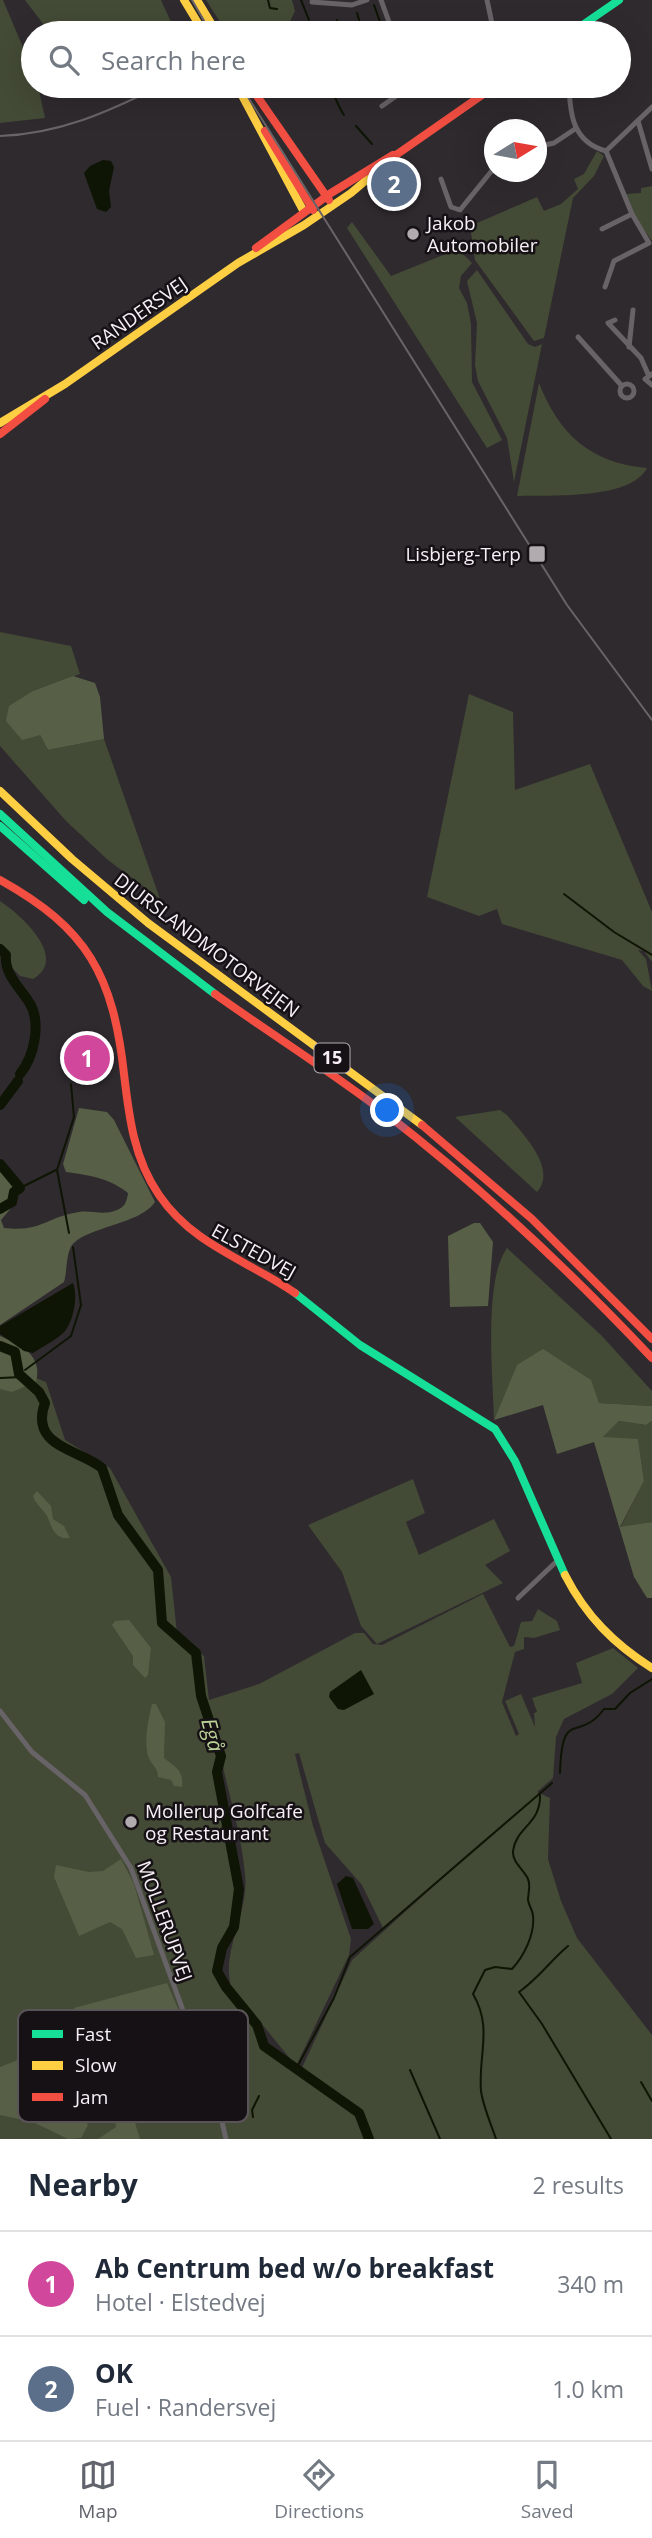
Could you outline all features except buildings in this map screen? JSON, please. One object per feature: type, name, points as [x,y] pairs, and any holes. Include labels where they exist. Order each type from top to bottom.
[{"type":"main road","points":[[184,0],[197,21]]},
{"type":"main road","points":[[197,0],[210,21]]},
{"type":"main road","points":[[588,21],[618,0]]},
{"type":"main road","points":[[244,98],[260,123],[265,143],[307,210],[317,216]]},
{"type":"main road","points":[[258,98],[332,205]]},
{"type":"main road","name":"RANDERSVEJ","points":[[238,263],[317,216],[400,152],[478,98]]},
{"type":"main road","name":"RANDERSVEJ","points":[[0,423],[57,388],[238,263],[327,196],[380,161],[400,152]]},
{"type":"main road","name":"RANDERSVEJ","points":[[0,434],[57,388]]},
{"type":"main road","name":"DJURSLANDMOTORVEJEN","points":[[0,791],[86,872],[146,923],[401,1108],[472,1166],[589,1274],[652,1339]]},
{"type":"main road","name":"DJURSLANDMOTORVEJEN","points":[[0,814],[85,893],[222,1000],[346,1084],[462,1175],[544,1248],[652,1358]]},
{"type":"main road","points":[[0,826],[125,934],[222,1000]]},
{"type":"main road","name":"ELSTEDVEJ","points":[[0,880],[51,910],[81,940],[95,962],[116,1015],[134,1142],[153,1186],[169,1209],[185,1227],[219,1253],[295,1293],[349,1337],[494,1428],[514,1460],[575,1598],[618,1646],[652,1668]]},
{"type":"street","points":[[312,2],[352,5],[367,0]]},
{"type":"street","points":[[381,0],[389,21]]},
{"type":"street","points":[[487,0],[490,21]]},
{"type":"street","points":[[382,106],[397,98]]},
{"type":"street","points":[[570,98],[571,118],[575,129],[582,138],[606,151],[632,214],[649,243],[614,261],[605,287]]},
{"type":"street","points":[[606,151],[652,107]]},
{"type":"street","points":[[638,121],[652,169]]},
{"type":"street","points":[[547,144],[554,143],[575,129]]},
{"type":"street","points":[[441,179],[451,207],[460,210],[484,181]]},
{"type":"street","points":[[602,229],[632,214]]},
{"type":"street","points":[[629,347],[633,310]]},
{"type":"street","points":[[615,320],[608,323],[641,358],[650,374],[649,383],[633,388]]},
{"type":"street","points":[[578,337],[622,386]]},
{"type":"street","points":[[622,386],[628,384],[633,388]]},
{"type":"street","points":[[622,386],[620,393],[625,397],[631,396],[633,388]]},
{"type":"street","points":[[518,1598],[558,1560]]},
{"type":"street","name":"MOLLERUPVEJ","points":[[0,1711],[32,1752],[85,1796],[131,1868],[183,2010]]},
{"type":"shaded area","points":[[0,0],[3,0],[21,43],[21,98],[41,98],[45,118],[0,123]]},
{"type":"shaded area","points":[[25,0],[161,0],[171,21],[41,21]]},
{"type":"shaded area","points":[[206,0],[292,0],[295,11],[290,21],[219,21]]},
{"type":"shaded area","points":[[597,151],[604,156],[594,176],[573,198],[544,338],[534,341],[475,260],[470,226],[537,197],[544,211],[561,204],[578,189],[574,179],[584,174]]},
{"type":"shaded area","points":[[103,160],[111,161],[114,167],[109,191],[111,207],[106,212],[97,209],[84,173],[90,166]]},
{"type":"shaded area","points":[[652,186],[652,241],[637,220],[626,194],[641,193],[641,188]]},
{"type":"shaded area","points":[[352,222],[391,276],[458,249],[472,263],[461,276],[459,288],[467,303],[471,324],[472,382],[502,440],[487,448],[347,228]]},
{"type":"shaded area","points":[[477,270],[528,344],[535,347],[542,344],[514,482],[507,438],[478,381],[475,365],[477,323],[467,281]]},
{"type":"shaded area","points":[[539,383],[556,417],[579,443],[609,460],[647,468],[625,486],[608,491],[517,496]]},
{"type":"shaded area","points":[[0,632],[71,646],[80,674],[33,691],[40,735],[48,750],[104,739],[160,899],[108,860],[66,821],[0,746]]},
{"type":"shaded area","points":[[469,694],[513,712],[515,790],[590,764],[652,912],[652,962],[644,951],[638,950],[646,959],[652,991],[643,986],[622,960],[502,924],[497,909],[479,916],[427,897]]},
{"type":"shaded area","points":[[0,901],[29,926],[44,949],[46,960],[43,970],[33,979],[20,976],[0,956]]},
{"type":"shaded area","points":[[500,1110],[529,1141],[541,1162],[542,1183],[537,1192],[455,1117]]},
{"type":"shaded area","points":[[507,1248],[601,1335],[652,1391],[652,1406],[599,1403],[594,1397],[517,1366],[494,1420],[492,1306],[500,1263]]},
{"type":"shaded area","points":[[73,1283],[75,1301],[71,1321],[65,1331],[54,1340],[33,1353],[24,1351],[0,1334],[0,1326]]},
{"type":"shaded area","points":[[0,1364],[46,1382],[65,1440],[110,1468],[171,1577],[177,1633],[204,1656],[209,1700],[259,1684],[355,1633],[364,1633],[373,1644],[382,1645],[483,1594],[510,1647],[514,1646],[521,1622],[532,1621],[538,1609],[557,1621],[560,1630],[534,1638],[524,1637],[524,1649],[515,1652],[502,1702],[516,1736],[519,1734],[505,1701],[521,1694],[535,1727],[534,1713],[537,1712],[532,1698],[582,1683],[576,1663],[613,1648],[638,1668],[612,1694],[564,1719],[556,1737],[553,1778],[537,1792],[550,1798],[548,1859],[561,1901],[577,1938],[652,2035],[652,2139],[0,2139]],"holes":[[[299,1753],[325,1843],[362,1885],[383,1928],[491,1834],[352,1960],[300,2072],[264,2046],[257,2025],[248,2014],[248,2122],[18,2122],[18,2010],[245,2010],[217,1971],[222,1948],[234,1927],[239,1889],[217,1773],[221,1758],[245,1875],[243,1903],[230,1959],[231,1986],[296,2066],[349,1955],[351,1939],[313,1826],[295,1754]]]},
{"type":"shaded area","points":[[619,1421],[646,1425],[652,1421],[652,1522],[620,1528],[644,1481],[638,1440],[602,1438]]},
{"type":"shaded area","points":[[413,1479],[425,1513],[406,1522],[419,1555],[494,1519],[510,1551],[485,1565],[503,1583],[377,1644],[361,1626],[342,1572],[308,1525]]},
{"type":"shaded area","points":[[361,1670],[374,1694],[344,1710],[338,1709],[329,1697],[330,1692]]},
{"type":"shaded area","points":[[346,1876],[353,1878],[374,1924],[368,1929],[352,1929],[337,1884]]},
{"type":"green space","points":[[73,676],[95,683],[100,697],[104,739],[48,750],[40,735],[22,740],[6,721],[9,706],[33,691]]},
{"type":"green space","points":[[79,1108],[107,1112],[114,1120],[155,1202],[136,1216],[76,1242],[70,1249],[64,1282],[0,1325],[0,1158],[18,1193],[12,1207],[1,1220],[4,1228],[28,1228],[79,1212],[112,1212],[122,1207],[126,1201],[128,1193],[114,1184],[91,1176],[66,1172],[63,1164]]},
{"type":"green space","points":[[474,1223],[480,1223],[493,1242],[488,1306],[450,1307],[448,1236]]},
{"type":"green space","points":[[0,1336],[29,1352],[36,1365],[36,1382],[12,1392],[0,1389]]},
{"type":"green space","points":[[543,1349],[591,1380],[599,1403],[652,1406],[652,1421],[646,1425],[619,1421],[603,1437],[638,1439],[644,1481],[620,1527],[652,1522],[652,1598],[647,1598],[634,1577],[594,1442],[557,1454],[543,1405],[494,1420],[517,1365]]},
{"type":"green space","points":[[37,1491],[51,1506],[53,1519],[64,1526],[70,1538],[60,1537],[54,1532],[47,1516],[34,1499]]},
{"type":"green space","points":[[129,1620],[151,1648],[148,1675],[145,1678],[133,1665],[133,1656],[112,1625],[115,1621]]},
{"type":"green space","points":[[152,1704],[156,1704],[165,1722],[164,1758],[180,1773],[182,1787],[174,1786],[171,1780],[158,1777],[148,1756],[146,1737]]},
{"type":"green space","points":[[121,1859],[134,1884],[154,1955],[136,1958],[122,1929],[110,1922],[79,1936],[54,1877],[56,1865],[89,1872],[103,1871]]},
{"type":"green space","points":[[167,1983],[179,2010],[74,2010]]},
{"type":"green space","points":[[18,2060],[18,2119],[0,2115],[0,2067]]},
{"type":"green space","points":[[33,2122],[86,2122],[88,2125],[81,2138],[68,2139]]},
{"type":"green space","points":[[115,2122],[135,2122],[140,2139],[98,2139],[116,2127]]},
{"type":"waterway","points":[[268,0],[270,8],[277,9]]},
{"type":"waterway","points":[[301,0],[309,20]]},
{"type":"waterway","points":[[374,5],[380,21]]},
{"type":"waterway","points":[[357,13],[359,21]]},
{"type":"waterway","points":[[336,98],[344,115]]},
{"type":"waterway","points":[[356,126],[372,144]]},
{"type":"waterway","points":[[564,894],[614,932],[652,955]]},
{"type":"waterway","name":"Egå","points":[[0,949],[6,955],[7,968],[29,1002],[35,1019],[35,1039],[20,1074]]},
{"type":"waterway","name":"Egå","points":[[0,1105],[18,1081]]},
{"type":"waterway","points":[[69,1233],[57,1170],[74,1117],[71,1084]]},
{"type":"waterway","name":"Egå","points":[[0,1164],[20,1188],[14,1192],[12,1202],[0,1209]]},
{"type":"waterway","points":[[20,1188],[56,1170]]},
{"type":"waterway","points":[[25,1370],[71,1336],[81,1305],[73,1247]]},
{"type":"waterway","name":"Egå","points":[[0,1346],[15,1352],[19,1374],[39,1392],[45,1403],[42,1418],[44,1429],[50,1438],[102,1468],[118,1515],[158,1570],[162,1623],[196,1653],[201,1696],[221,1756],[217,1772],[239,1889],[234,1927],[222,1948],[217,1971],[245,2010]]},
{"type":"waterway","points":[[0,1378],[22,1377]]},
{"type":"waterway","points":[[560,1773],[561,1752],[568,1733],[595,1719],[604,1709],[615,1709],[630,1693],[652,1679]]},
{"type":"waterway","points":[[296,2069],[334,1998],[350,1957],[552,1783]]},
{"type":"waterway","points":[[496,2139],[481,2091],[484,2030],[479,2006],[473,1994],[485,1970],[495,1967],[512,1969],[521,1958],[530,1937],[533,1916],[528,1900],[529,1882],[514,1859],[513,1851],[519,1836],[537,1813],[540,1795]]},
{"type":"waterway","points":[[568,1946],[519,1992],[542,2024],[611,2139]]},
{"type":"waterway","name":"Egå","points":[[248,2014],[257,2025],[264,2046],[359,2113],[369,2139]]},
{"type":"waterway","points":[[410,2070],[440,2139]]},
{"type":"waterway","points":[[641,2082],[652,2101]]},
{"type":"waterway","points":[[253,2117],[252,2110],[259,2096]]},
{"type":"tram line","points":[[192,0],[204,21]]},
{"type":"tram line","points":[[0,136],[63,126],[134,98]]},
{"type":"tram line","points":[[249,98],[567,605],[652,720]]},
{"type":"traffic: fast","points":[[588,21],[619,0]]},
{"type":"traffic: fast","points":[[0,814],[107,912],[215,994]]},
{"type":"traffic: fast","points":[[0,826],[84,900]]},
{"type":"traffic: fast","points":[[295,1293],[360,1345],[495,1429],[515,1461],[565,1575]]},
{"type":"traffic: slow","points":[[184,0],[197,21]]},
{"type":"traffic: slow","points":[[197,0],[210,21]]},
{"type":"traffic: slow","points":[[243,98],[304,212]]},
{"type":"traffic: slow","points":[[0,423],[65,384],[238,263],[304,225],[351,193],[396,155]]},
{"type":"traffic: slow","points":[[0,791],[72,859],[148,923],[422,1125]]},
{"type":"traffic: slow","points":[[565,1575],[602,1628],[652,1668]]},
{"type":"traffic: jam","points":[[258,98],[329,200]]},
{"type":"traffic: jam","points":[[396,155],[478,98]]},
{"type":"traffic: jam","points":[[265,131],[313,210]]},
{"type":"traffic: jam","points":[[256,248],[331,193],[393,155]]},
{"type":"traffic: jam","points":[[0,434],[45,399]]},
{"type":"traffic: jam","points":[[0,880],[55,917],[91,958],[112,1009],[138,1152],[159,1195],[188,1227],[204,1239],[295,1293]]},
{"type":"traffic: jam","points":[[215,994],[364,1097],[456,1170],[556,1261],[652,1358]]},
{"type":"traffic: jam","points":[[422,1125],[532,1219],[652,1339]]},
{"type":"place","name":"OK","points":[[394,184]]},
{"type":"place","name":"Jakob Automobiler","points":[[413,234]]},
{"type":"place","name":"Lisbjerg-Terp","points":[[537,554]]},
{"type":"place","name":"Ab Centrum bed w/o breakfast","points":[[87,1058]]},
{"type":"place","name":"Mollerup Golfcafe og Restaurant","points":[[131,1822]]}]
